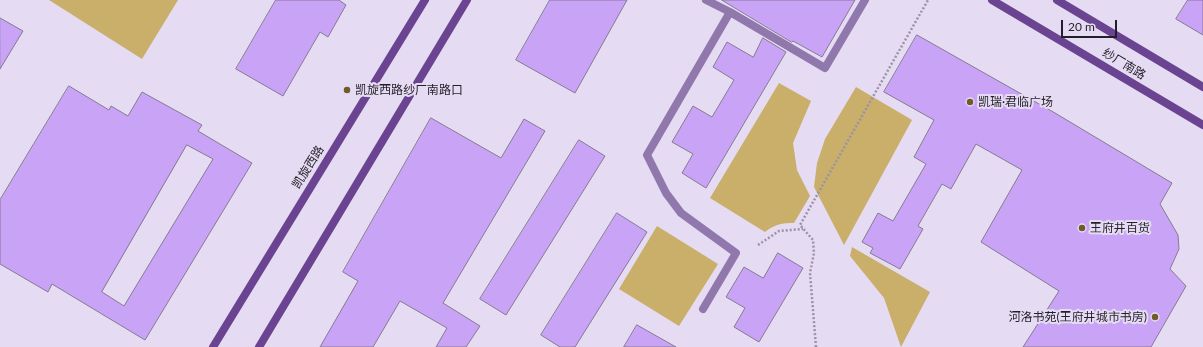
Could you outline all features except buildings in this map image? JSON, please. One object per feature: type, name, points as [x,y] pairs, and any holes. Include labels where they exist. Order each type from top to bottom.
[{"type":"main road","name":"凯旋西路","points":[[213,347],[425,0]]},
{"type":"main road","points":[[259,347],[467,0]]},
{"type":"main road","name":"纱厂南路","points":[[992,0],[1203,125]]},
{"type":"main road","name":"纱厂南路","points":[[1057,0],[1203,87]]},
{"type":"lane","points":[[706,0],[730,12],[825,68],[865,0]]},
{"type":"lane","points":[[703,309],[736,253],[682,213],[666,193],[647,155],[730,12]]},
{"type":"path","points":[[816,347],[810,273],[814,253],[813,240],[800,224],[928,0]]},
{"type":"path","points":[[758,244],[779,231],[804,228]]},
{"type":"shaded area","points":[[49,0],[178,0],[142,59]]},
{"type":"shaded area","points":[[779,83],[811,101],[793,143],[797,170],[810,196],[794,223],[779,224],[765,232],[710,198]]},
{"type":"shaded area","points":[[856,87],[912,120],[844,245],[814,187],[817,163],[825,139]]},
{"type":"shaded area","points":[[657,226],[718,264],[679,326],[619,289]]},
{"type":"shaded area","points":[[852,247],[930,292],[901,347],[884,298],[850,256]]},
{"type":"place","name":"凯旋西路纱厂南路口","points":[[347,90]]},
{"type":"place","name":"凯瑞·君临广场","points":[[970,102]]},
{"type":"place","name":"王府井百货","points":[[1082,228]]},
{"type":"place","name":"河洛书苑(王府井城市书房)","points":[[1155,317]]}]
